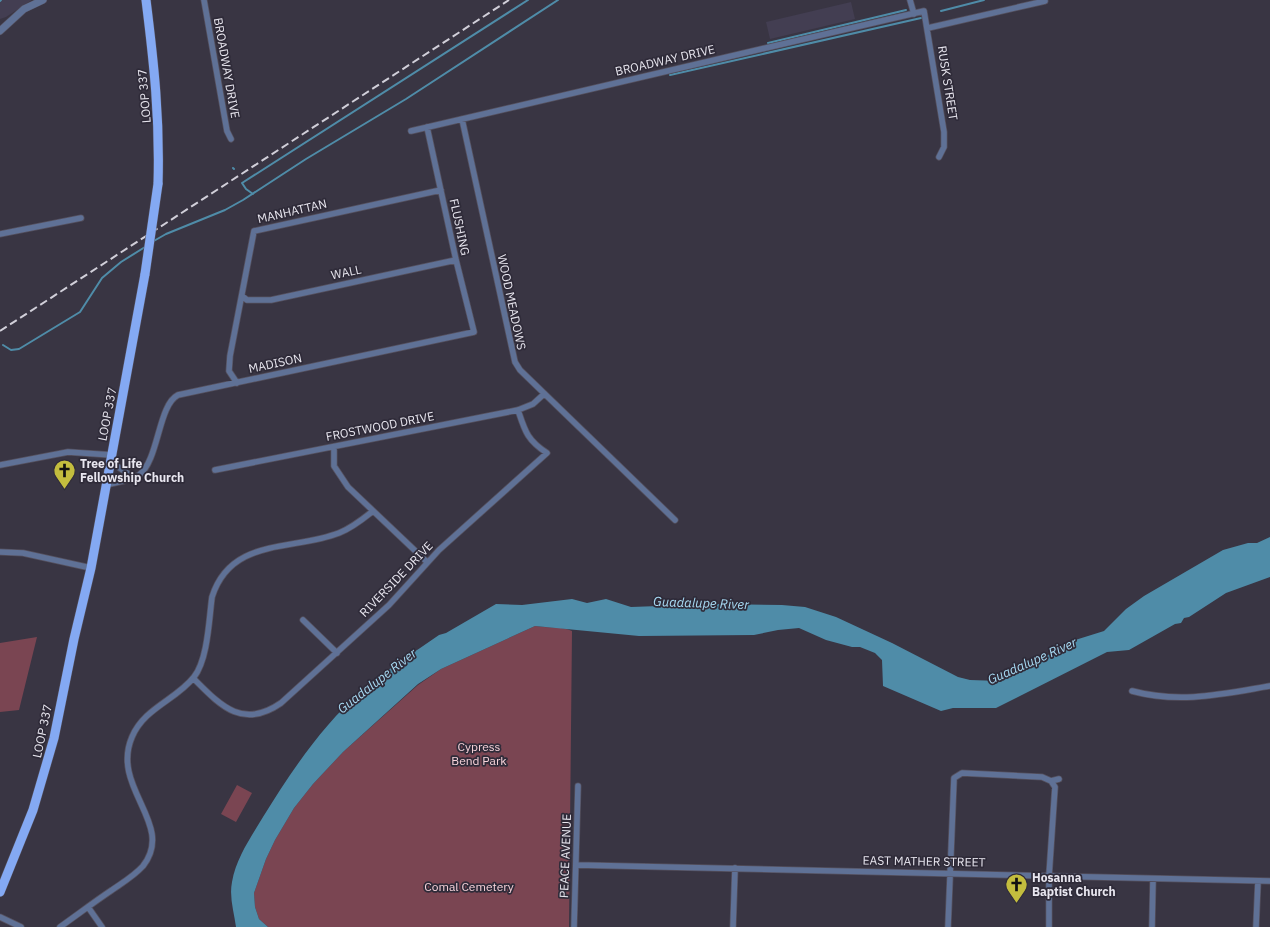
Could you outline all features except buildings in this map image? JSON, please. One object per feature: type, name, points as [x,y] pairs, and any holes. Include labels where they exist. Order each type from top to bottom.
[{"type":"main road","name":"LOOP 337","points":[[0,892],[26,831],[47,767],[91,568],[145,274],[158,184],[158,108],[146,0]]},
{"type":"street","points":[[0,31],[24,8],[43,0]]},
{"type":"street","name":"BROADWAY DRIVE","points":[[204,0],[227,131],[231,140]]},
{"type":"street","points":[[910,0],[914,14]]},
{"type":"street","points":[[928,28],[1045,1]]},
{"type":"street","name":"BROADWAY DRIVE","points":[[411,131],[924,11]]},
{"type":"street","name":"RUSK STREET","points":[[924,11],[944,132],[944,147],[939,157]]},
{"type":"street","name":"WOOD MEADOWS","points":[[462,119],[512,356],[520,370],[675,520]]},
{"type":"street","name":"FLUSHING","points":[[428,127],[456,260],[474,332]]},
{"type":"street","name":"MANHATTAN","points":[[237,383],[229,371],[229,365],[254,231],[441,190]]},
{"type":"street","points":[[0,234],[81,218]]},
{"type":"street","name":"WALL","points":[[242,296],[247,300],[271,300],[456,260]]},
{"type":"street","name":"MADISON","points":[[106,485],[128,480],[140,474],[156,444],[168,405],[172,399],[178,395],[474,332]]},
{"type":"street","name":"FROSTWOOD DRIVE","points":[[215,470],[518,410],[533,404],[544,394]]},
{"type":"street","name":"RIVERSIDE DRIVE","points":[[193,678],[224,707],[237,713],[255,715],[265,712],[281,703],[393,600],[427,562],[547,453],[538,447],[525,433],[518,410]]},
{"type":"street","points":[[334,446],[334,466],[348,487],[427,562]]},
{"type":"street","points":[[0,465],[53,454],[80,452],[111,458],[130,475],[131,478]]},
{"type":"street","points":[[60,927],[137,871],[148,856],[152,840],[152,831],[146,814],[130,782],[127,765],[129,745],[132,736],[143,719],[193,678],[202,661],[215,589],[232,566],[243,557],[268,548],[340,533],[373,511]]},
{"type":"street","points":[[0,552],[23,553],[91,568]]},
{"type":"street","points":[[303,620],[337,653]]},
{"type":"street","points":[[1132,691],[1153,697],[1183,699],[1207,697],[1270,686]]},
{"type":"street","points":[[948,927],[953,782],[956,776],[962,773],[1042,777],[1051,781],[1055,787],[1049,876],[1049,927]]},
{"type":"street","points":[[1051,781],[1059,779]]},
{"type":"street","name":"PEACE AVENUE","points":[[574,927],[577,865],[578,786]]},
{"type":"street","name":"EAST MATHER STREET","points":[[577,865],[950,872],[1049,876],[1270,881]]},
{"type":"street","points":[[733,927],[735,868]]},
{"type":"street","points":[[1152,927],[1153,878]]},
{"type":"street","points":[[1256,927],[1258,881]]},
{"type":"street","points":[[88,907],[102,927]]},
{"type":"street","points":[[0,917],[21,927]]},
{"type":"shaded area","points":[[0,0],[32,0],[6,17],[0,19]]},
{"type":"shaded area","points":[[851,2],[855,19],[770,39],[766,22]]},
{"type":"green space","name":"Cypress Bend Park","points":[[535,626],[568,629],[572,631],[569,927],[268,927],[259,919],[255,907],[254,893],[266,859],[275,840],[294,808],[313,784],[343,752],[418,685],[441,669]]},
{"type":"green space","points":[[37,637],[19,710],[0,712],[0,643]]},
{"type":"green space","points":[[237,785],[252,793],[236,822],[221,814]]},
{"type":"water","name":"Guadalupe River","points":[[1270,537],[1270,577],[1226,593],[1189,617],[1184,618],[1181,623],[1175,624],[1129,650],[1107,652],[996,708],[953,708],[941,711],[883,686],[882,660],[875,653],[860,647],[852,647],[826,640],[799,628],[778,630],[754,635],[639,636],[535,626],[441,669],[418,684],[343,752],[313,784],[294,808],[275,840],[266,859],[254,893],[255,907],[259,919],[268,927],[236,927],[231,899],[231,888],[240,856],[285,783],[320,734],[347,704],[371,683],[439,635],[446,633],[496,604],[522,605],[572,599],[587,603],[606,599],[631,607],[714,604],[782,605],[805,607],[836,617],[892,643],[958,677],[970,680],[1000,681],[1034,666],[1052,652],[1072,641],[1104,631],[1126,609],[1144,596],[1223,550],[1248,543],[1257,543]]},
{"type":"waterway","points":[[253,194],[246,189],[242,183],[528,0]]},
{"type":"waterway","points":[[152,242],[166,234],[225,210],[243,200],[306,159],[406,99],[558,0]]},
{"type":"waterway","points":[[941,11],[984,0]]},
{"type":"waterway","points":[[768,43],[906,10]]},
{"type":"waterway","points":[[670,75],[921,18]]},
{"type":"waterway","points":[[3,345],[11,350],[19,349],[80,312],[102,278],[121,262],[145,247]]},
{"type":"railway","points":[[0,331],[509,0]]},
{"type":"place","name":"Tree of Life Fellowship Church","points":[[64,490]]},
{"type":"place","name":"Hosanna Baptist Church","points":[[1016,904]]},
{"type":"park label","name":"Comal Cemetery","points":[[469,886]]}]
